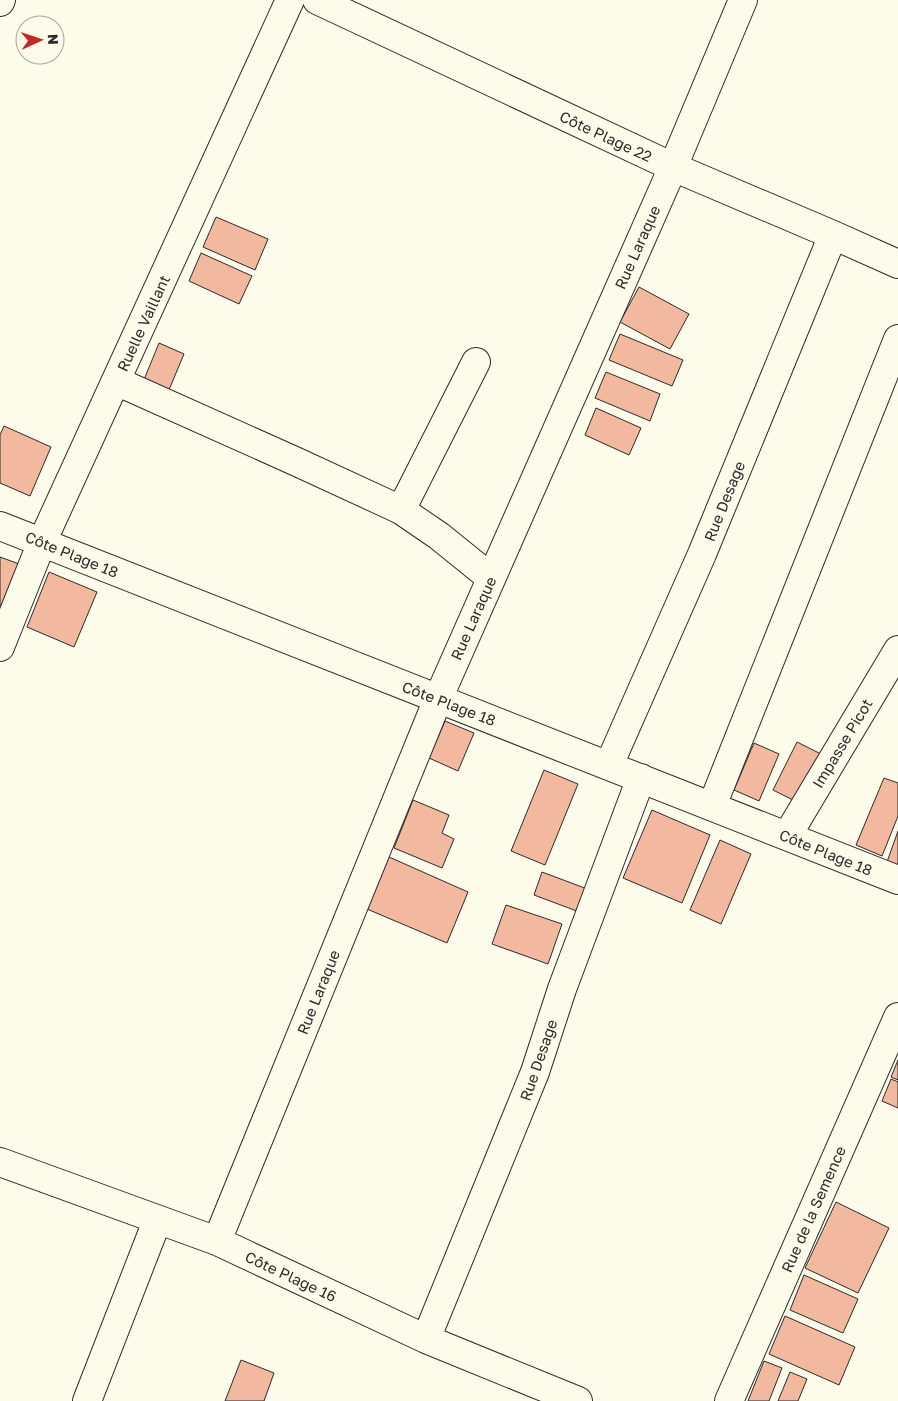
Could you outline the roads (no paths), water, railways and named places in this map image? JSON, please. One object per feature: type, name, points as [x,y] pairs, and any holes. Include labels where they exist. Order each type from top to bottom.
[{"type":"street","name":"Ruelle Vaillant","points":[[0,647],[42,542],[290,0]]},
{"type":"street","name":"Côte Plage 22","points":[[317,0],[673,167],[898,264]]},
{"type":"street","name":"Rue Laraque","points":[[217,1242],[438,699],[673,167],[743,0]]},
{"type":"street","name":"Rue Desage","points":[[609,765],[702,554],[833,235]]},
{"type":"street","points":[[712,806],[898,339]]},
{"type":"street","points":[[401,510],[476,362]]},
{"type":"street","points":[[116,381],[401,510],[439,536],[491,578]]},
{"type":"street","name":"Côte Plage 18","points":[[0,526],[898,880]]},
{"type":"street","name":"Impasse Picot","points":[[787,836],[898,650]]},
{"type":"street","name":"Rue Desage","points":[[426,1339],[535,1072],[562,989],[641,778]]},
{"type":"street","name":"Rue de la Semence","points":[[729,1401],[898,1017]]},
{"type":"street","name":"Côte Plage 16","points":[[0,1162],[217,1242],[426,1339],[520,1390],[578,1401]]},
{"type":"street","points":[[87,1401],[158,1221]]}]
